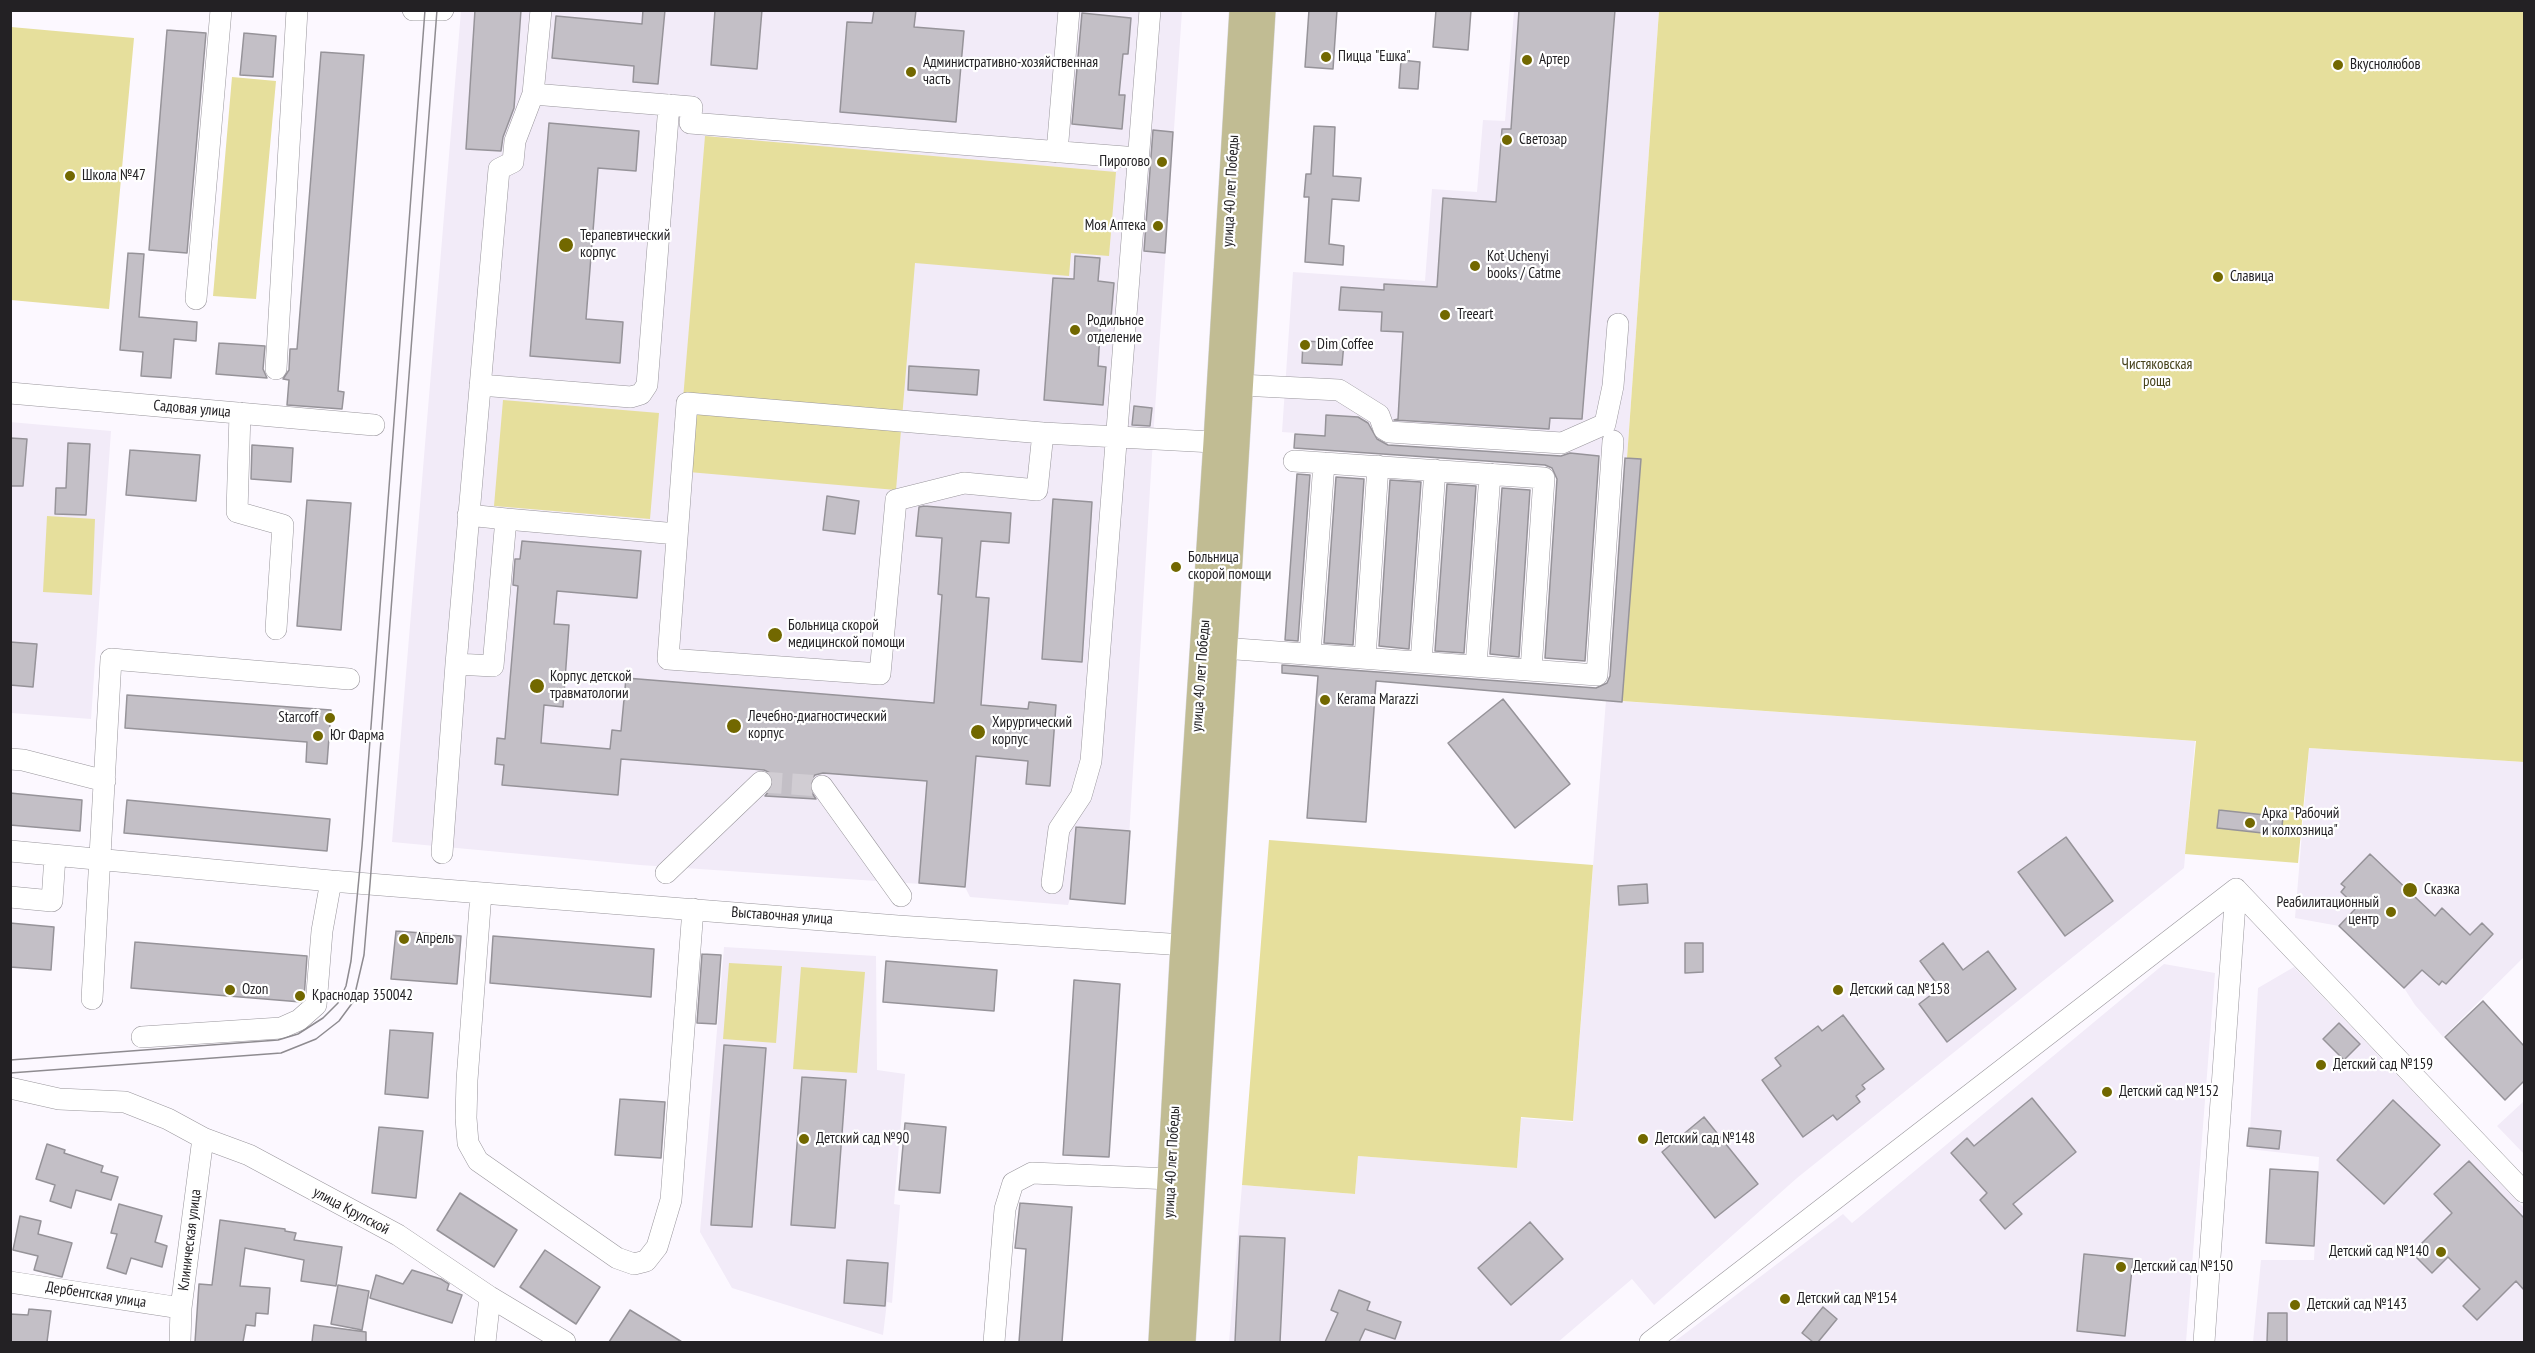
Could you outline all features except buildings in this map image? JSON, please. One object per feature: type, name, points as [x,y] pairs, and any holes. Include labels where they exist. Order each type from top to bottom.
[{"type":"main road","name":"улица 40 лет Победы","points":[[1162,1342],[1171,1179],[1222,648],[1243,10]]},
{"type":"main road","name":"улица 40 лет Победы","points":[[1182,1342],[1194,946],[1227,443],[1240,385],[1262,10]]},
{"type":"street","points":[[195,299],[221,10]]},
{"type":"street","points":[[276,369],[297,10]]},
{"type":"street","points":[[413,10],[443,10]]},
{"type":"street","points":[[442,853],[468,515],[499,169],[513,162],[515,141],[533,94],[541,10]]},
{"type":"street","points":[[1057,152],[1069,10]]},
{"type":"street","points":[[1052,883],[1059,828],[1081,796],[1091,761],[1150,10]]},
{"type":"street","points":[[533,94],[692,107],[690,123],[1138,158]]},
{"type":"street","points":[[480,385],[631,397],[641,394],[646,385],[669,105]]},
{"type":"street","points":[[1240,385],[1340,390],[1378,415],[1384,429],[1389,432],[1562,443],[1605,424],[1613,386],[1618,324]]},
{"type":"street","name":"Садовая улица","points":[[10,393],[374,425]]},
{"type":"street","points":[[1043,433],[1037,490],[964,483],[897,500],[880,674],[668,659],[687,403],[1043,433],[1227,443]]},
{"type":"street","points":[[240,413],[237,512],[283,525],[276,629]]},
{"type":"street","points":[[1222,648],[1597,675],[1613,441]]},
{"type":"street","points":[[1294,461],[1544,478],[1531,670]]},
{"type":"street","points":[[1310,654],[1323,462]]},
{"type":"street","points":[[1365,658],[1378,466]]},
{"type":"street","points":[[1421,662],[1435,470]]},
{"type":"street","points":[[1476,666],[1490,474]]},
{"type":"street","points":[[468,515],[677,534]]},
{"type":"street","points":[[456,664],[493,666],[506,519]]},
{"type":"street","points":[[92,999],[111,658],[349,679]]},
{"type":"street","points":[[10,759],[24,760],[105,781]]},
{"type":"street","points":[[666,873],[761,782]]},
{"type":"street","points":[[822,786],[901,896]]},
{"type":"street","name":"Выставочная улица","points":[[10,851],[331,881],[1194,946]]},
{"type":"street","points":[[10,897],[52,901],[55,856]]},
{"type":"street","points":[[142,1037],[281,1028],[298,1020],[316,1005],[322,932],[331,881]]},
{"type":"street","points":[[2236,889],[2524,1192]]},
{"type":"street","points":[[1650,1342],[2236,889]]},
{"type":"street","points":[[2204,1342],[2236,889]]},
{"type":"street","points":[[481,893],[467,1080],[468,1143],[478,1161],[617,1258],[634,1264],[646,1261],[657,1247],[671,1200],[693,909]]},
{"type":"street","name":"улица Крупской","points":[[10,1088],[59,1099],[125,1102],[168,1119],[203,1138],[249,1155],[398,1235],[490,1297],[565,1342]]},
{"type":"street","name":"Клиническая улица","points":[[180,1342],[181,1308],[203,1138]]},
{"type":"street","points":[[994,1342],[1005,1209],[1012,1184],[1032,1173],[1171,1179]]},
{"type":"street","name":"Дербентская улица","points":[[10,1282],[181,1308]]},
{"type":"street","points":[[485,1342],[490,1297]]},
{"type":"shaded area","name":"Больница скорой медицинской помощи","points":[[461,11],[1182,11],[1125,904],[1070,899],[1068,905],[970,897],[965,887],[640,865],[392,842]]},
{"type":"shaded area","points":[[1514,11],[1659,11],[1627,458],[1282,432],[1293,272],[1425,281],[1432,189],[1477,192],[1483,120],[1505,121]]},
{"type":"shaded area","points":[[10,422],[111,431],[91,719],[11,713]]},
{"type":"shaded area","name":"Детский сад №158","points":[[1606,700],[2195,741],[2184,868],[1797,1178],[1654,1305],[1632,1279],[1558,1342],[1229,1342],[1242,1185],[1355,1194],[1358,1156],[1517,1168],[1521,1118],[1573,1122]]},
{"type":"shaded area","name":"Сказка","points":[[2309,748],[2524,762],[2524,959],[2443,1037],[2415,1005],[2404,988],[2339,926],[2295,918]]},
{"type":"shaded area","name":"Детский сад №90","points":[[724,947],[876,956],[877,1070],[905,1074],[894,1204],[900,1205],[892,1303],[887,1302],[883,1335],[732,1288],[700,1232]]},
{"type":"shaded area","name":"Детский сад №152","points":[[2164,964],[2215,973],[2186,1342],[1674,1342],[1843,1214],[1852,1223]]},
{"type":"shaded area","points":[[2294,967],[2524,1208],[2524,1342],[2253,1342],[2261,1260],[2314,1260],[2319,1157],[2249,1149],[2258,988]]},
{"type":"shaded area","points":[[2524,1101],[2524,1154],[2497,1126]]},
{"type":"green space","name":"Чистяковская роща","points":[[1659,11],[2524,11],[2524,762],[2309,748],[2298,863],[2185,854],[2196,741],[1622,701],[1641,459],[1627,458]],"holes":[[[2219,811],[2283,817],[2281,835],[2218,828]]]},
{"type":"green space","name":"Школа №47","points":[[11,27],[134,38],[109,309],[11,300]]},
{"type":"green space","points":[[232,77],[276,81],[256,299],[213,296]]},
{"type":"green space","points":[[705,136],[1116,172],[1109,256],[1071,253],[1069,276],[915,263],[896,490],[677,471]]},
{"type":"green space","points":[[503,400],[659,413],[650,519],[494,506]]},
{"type":"green space","points":[[47,516],[95,519],[92,595],[43,592]]},
{"type":"green space","points":[[1269,840],[1593,865],[1573,1121],[1521,1117],[1517,1168],[1358,1156],[1355,1194],[1242,1185]]},
{"type":"green space","points":[[729,963],[782,966],[776,1043],[723,1039]]},
{"type":"green space","points":[[801,967],[865,972],[857,1073],[793,1069]]},
{"type":"tunnel","points":[[761,782],[822,786]]},
{"type":"tram line","points":[[10,1060],[278,1040],[298,1034],[323,1018],[338,1003],[346,986],[351,961],[362,846],[425,10]]},
{"type":"tram line","points":[[10,1073],[281,1053],[316,1039],[339,1021],[353,1002],[364,955],[437,10]]},
{"type":"place","name":"Пицца \"Ешка\"","points":[[1326,57]]},
{"type":"place","name":"Артер","points":[[1527,60]]},
{"type":"place","name":"Вкуснолюбов","points":[[2338,65]]},
{"type":"place","name":"Административно-хозяйственная часть","points":[[911,72]]},
{"type":"place","name":"Светозар","points":[[1507,140]]},
{"type":"place","name":"Пирогово","points":[[1162,162]]},
{"type":"place","name":"Школа №47","points":[[70,176]]},
{"type":"place","name":"Моя Аптека","points":[[1158,226]]},
{"type":"place","name":"Терапевтический корпус","points":[[566,245]]},
{"type":"place","name":"Kot Uchenyi books / Catme","points":[[1475,266]]},
{"type":"place","name":"Славица","points":[[2218,277]]},
{"type":"place","name":"Treeart","points":[[1445,315]]},
{"type":"place","name":"Родильное отделение","points":[[1075,330]]},
{"type":"place","name":"Dim Coffee","points":[[1305,345]]},
{"type":"place","name":"Больница скорой помощи","points":[[1176,567]]},
{"type":"place","name":"Больница скорой медицинской помощи","points":[[775,635]]},
{"type":"place","name":"Корпус детской травматологии","points":[[537,686]]},
{"type":"place","name":"Kerama Marazzi","points":[[1325,700]]},
{"type":"place","name":"Starcoff","points":[[330,718]]},
{"type":"place","name":"Лечебно-диагностический корпус","points":[[734,726]]},
{"type":"place","name":"Хирургический корпус","points":[[978,732]]},
{"type":"place","name":"Юг Фарма","points":[[318,736]]},
{"type":"place","name":"Арка \"Рабочий и колхозница\"","points":[[2250,823]]},
{"type":"place","name":"Сказка","points":[[2410,890]]},
{"type":"place","name":"Реабилитационный центр","points":[[2391,912]]},
{"type":"place","name":"Апрель","points":[[404,939]]},
{"type":"place","name":"Ozon","points":[[230,990]]},
{"type":"place","name":"Детский сад №158","points":[[1838,990]]},
{"type":"place","name":"Краснодар 350042","points":[[300,996]]},
{"type":"place","name":"Детский сад №159","points":[[2321,1065]]},
{"type":"place","name":"Детский сад №152","points":[[2107,1092]]},
{"type":"place","name":"Детский сад №90","points":[[804,1139]]},
{"type":"place","name":"Детский сад №148","points":[[1643,1139]]},
{"type":"place","name":"Детский сад №140","points":[[2441,1252]]},
{"type":"place","name":"Детский сад №150","points":[[2121,1267]]},
{"type":"place","name":"Детский сад №154","points":[[1785,1299]]},
{"type":"place","name":"Детский сад №143","points":[[2295,1305]]}]
